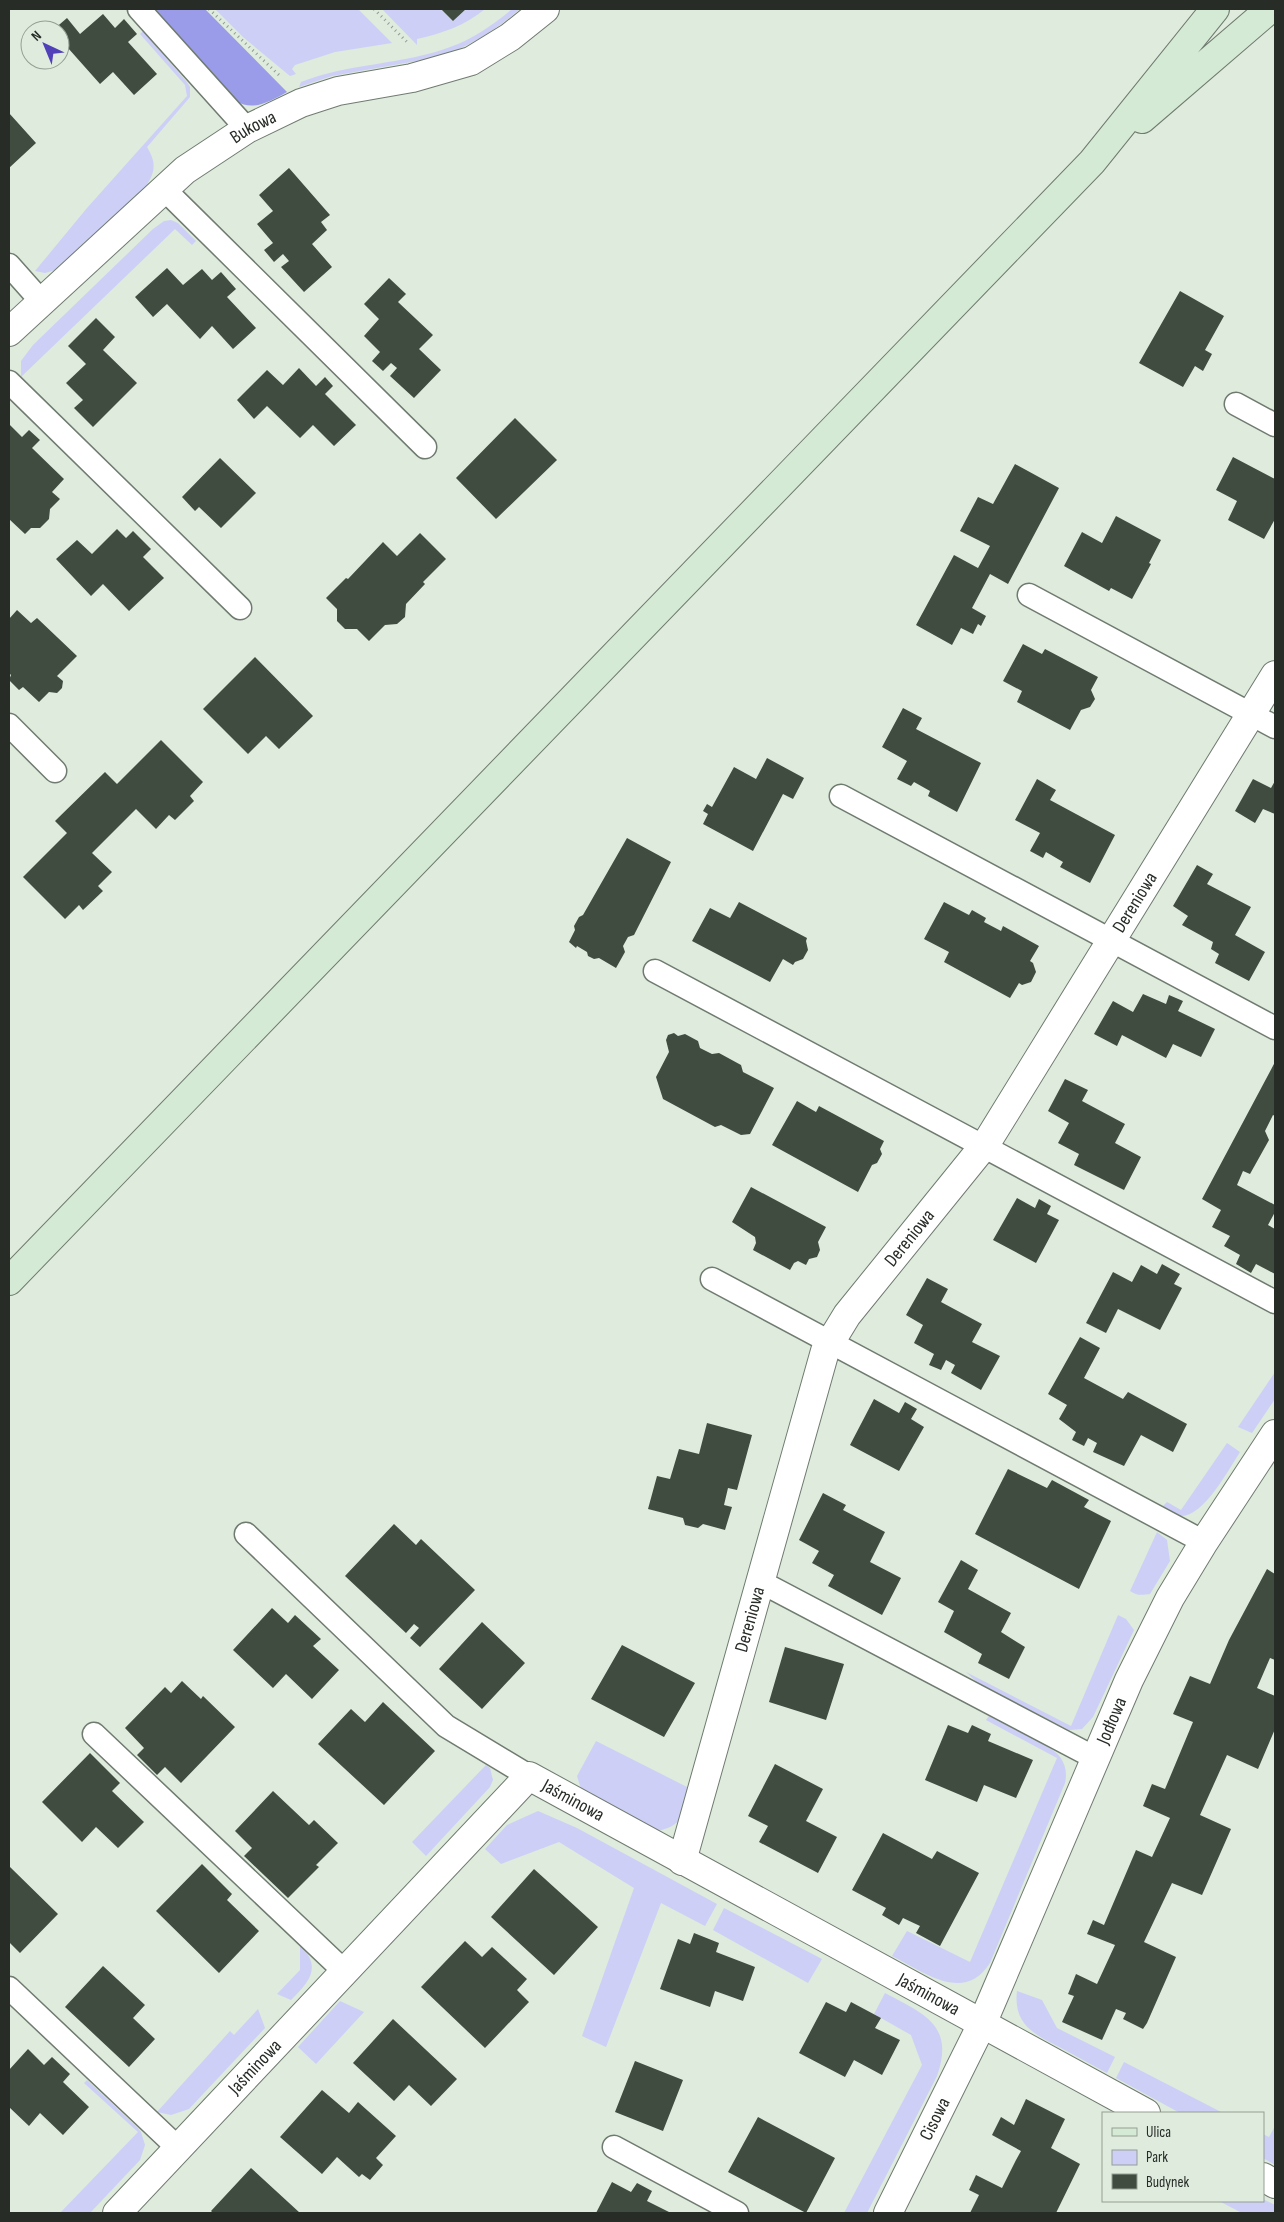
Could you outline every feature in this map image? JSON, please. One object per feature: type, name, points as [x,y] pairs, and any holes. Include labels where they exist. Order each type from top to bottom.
[{"type":"main road","points":[[1092,162],[1214,9]]},
{"type":"main road","points":[[9,1281],[1092,162],[1270,9]]},
{"type":"street","name":"Bukowa","points":[[9,332],[164,190],[213,150],[247,128],[301,103],[338,91],[412,78],[471,61],[510,37],[546,9]]},
{"type":"street","name":"Dereniowa","points":[[682,1861],[817,1375],[830,1342],[847,1315],[984,1146],[1275,675]]},
{"type":"street","name":"Jodłowa","points":[[982,2024],[1149,1639],[1170,1598],[1204,1542],[1275,1434]]},
{"type":"street","name":"Jaśminowa","points":[[117,2213],[529,1776],[1144,2112]]},
{"type":"street","name":"Cisowa","points":[[888,2213],[982,2024]]},
{"type":"street","points":[[1264,2178],[1275,2184]]},
{"type":"lane","points":[[139,9],[247,128]]},
{"type":"lane","points":[[164,190],[425,447]]},
{"type":"lane","points":[[9,265],[41,301]]},
{"type":"lane","points":[[9,382],[240,608]]},
{"type":"lane","points":[[1236,404],[1275,425]]},
{"type":"lane","points":[[1029,596],[1275,727]]},
{"type":"lane","points":[[9,725],[55,771]]},
{"type":"lane","points":[[841,796],[1275,1028]]},
{"type":"lane","points":[[655,970],[1275,1302]]},
{"type":"lane","points":[[712,1278],[1204,1542]]},
{"type":"lane","points":[[246,1534],[446,1726],[529,1776]]},
{"type":"lane","points":[[759,1581],[1097,1759]]},
{"type":"lane","points":[[94,1734],[344,1971]]},
{"type":"lane","points":[[9,1988],[178,2148]]},
{"type":"lane","points":[[614,2147],[737,2213]]},
{"type":"path","points":[[209,9],[248,48],[287,82],[301,103]]},
{"type":"path","points":[[374,9],[410,45]]},
{"type":"green space","points":[[215,9],[358,9],[392,43],[335,52],[295,65],[292,69],[296,74],[290,76],[243,37]]},
{"type":"green space","points":[[382,9],[441,9],[453,21],[466,9],[485,9],[453,28],[417,39],[417,45]]},
{"type":"green space","points":[[512,9],[520,9],[482,37],[439,57],[332,76],[299,87],[301,82],[319,76],[432,53],[450,47],[483,31]]},
{"type":"green space","points":[[143,31],[186,81],[190,87],[190,97],[147,147],[154,166],[152,176],[146,186],[63,268],[45,273],[35,271],[87,208],[187,96],[185,85],[140,34]]},
{"type":"green space","points":[[171,220],[178,223],[196,241],[192,245],[175,229],[21,377],[21,361],[33,345],[153,229],[164,221]]},
{"type":"green space","points":[[1275,1372],[1275,1399],[1252,1433],[1238,1427]]},
{"type":"green space","points":[[1227,1443],[1240,1452],[1214,1491],[1198,1509],[1189,1515],[1180,1516],[1163,1506],[1167,1502],[1181,1510]]},
{"type":"green space","points":[[1157,1532],[1167,1540],[1170,1561],[1150,1594],[1135,1594],[1130,1591]]},
{"type":"green space","points":[[1118,1615],[1126,1619],[1134,1630],[1093,1717],[1082,1729],[1069,1730],[979,1684],[966,1672],[1071,1726]]},
{"type":"green space","points":[[989,1716],[1038,1741],[1055,1752],[1064,1763],[1066,1780],[990,1963],[980,1975],[968,1981],[956,1983],[930,1976],[892,1956],[907,1931],[970,1962],[1057,1758],[986,1720]]},
{"type":"green space","points":[[596,1741],[693,1790],[688,1806],[681,1818],[672,1826],[656,1831],[581,1789],[577,1776]]},
{"type":"green space","points":[[486,1765],[490,1768],[493,1780],[490,1787],[426,1856],[412,1842]]},
{"type":"green space","points":[[538,1811],[577,1828],[717,1904],[705,1926],[661,1903],[606,2047],[582,2036],[634,1888],[559,1842],[501,1864],[485,1849],[507,1825]]},
{"type":"green space","points":[[724,1908],[822,1959],[808,1983],[713,1930]]},
{"type":"green space","points":[[300,1945],[311,1960],[311,1974],[304,1986],[291,2000],[277,1994],[300,1970]]},
{"type":"green space","points":[[1017,1991],[1042,2000],[1057,2028],[1115,2057],[1107,2073],[1044,2039],[1028,2028],[1019,2013]]},
{"type":"green space","points":[[885,1993],[923,2015],[932,2023],[939,2033],[942,2044],[942,2059],[937,2076],[867,2213],[844,2213],[922,2065],[911,2035],[874,2014]]},
{"type":"green space","points":[[340,2001],[364,2012],[316,2064],[298,2047]]},
{"type":"green space","points":[[258,2009],[265,2028],[189,2109],[171,2115],[157,2112],[230,2031],[234,2035]]},
{"type":"green space","points":[[1124,2062],[1221,2112],[1178,2112],[1116,2078]]},
{"type":"green space","points":[[87,2080],[137,2127],[141,2132],[145,2145],[140,2160],[90,2213],[60,2213],[138,2132],[84,2083]]},
{"type":"green space","points":[[1275,2126],[1275,2165],[1264,2159],[1264,2134],[1269,2137]]},
{"type":"green space","points":[[1264,2200],[1275,2205],[1275,2213],[1242,2213],[1221,2202],[1264,2202]]},
{"type":"shaded area","points":[[152,9],[205,9],[287,92],[262,104],[249,106],[236,101]]},
{"type":"building","points":[[441,9],[466,9],[453,21]]},
{"type":"building","points":[[103,14],[115,28],[124,19],[137,34],[128,42],[157,74],[134,95],[113,72],[100,84],[70,50],[70,22],[80,34]]},
{"type":"building","points":[[9,113],[36,143],[9,168]]},
{"type":"building","points":[[289,168],[330,215],[321,222],[327,230],[312,244],[332,267],[304,292],[281,267],[289,261],[283,254],[274,262],[264,250],[273,243],[257,224],[273,211],[259,195]]},
{"type":"building","points":[[167,268],[183,285],[202,269],[212,280],[221,272],[236,289],[227,297],[256,328],[233,349],[212,326],[200,339],[167,304],[153,317],[135,297]]},
{"type":"building","points":[[389,278],[406,294],[398,302],[433,335],[419,349],[441,370],[414,398],[390,376],[397,368],[391,363],[383,371],[372,361],[380,352],[364,336],[379,319],[364,304]]},
{"type":"building","points":[[1180,291],[1224,316],[1205,350],[1212,354],[1203,371],[1195,366],[1183,387],[1139,363]]},
{"type":"building","points":[[96,318],[115,337],[103,350],[137,383],[93,427],[74,408],[83,400],[66,383],[86,364],[68,346]]},
{"type":"building","points":[[299,368],[316,386],[325,377],[333,386],[325,394],[356,425],[334,446],[313,425],[300,438],[267,406],[254,419],[237,400],[267,370],[283,385]]},
{"type":"building","points":[[515,418],[557,460],[496,519],[456,478]]},
{"type":"building","points":[[9,424],[22,437],[29,430],[40,440],[32,448],[64,479],[52,492],[60,499],[50,509],[49,519],[40,528],[31,528],[25,534],[9,519]]},
{"type":"building","points":[[1233,457],[1275,479],[1275,519],[1264,539],[1228,520],[1237,501],[1216,490]]},
{"type":"building","points":[[220,458],[256,493],[221,528],[199,507],[195,511],[182,497]]},
{"type":"building","points":[[1015,464],[1059,488],[1008,584],[990,574],[972,608],[986,616],[981,626],[978,624],[973,634],[961,628],[952,645],[916,625],[954,555],[978,568],[990,546],[960,531],[978,497],[993,504]]},
{"type":"building","points":[[1116,516],[1161,540],[1149,563],[1151,564],[1132,599],[1111,588],[1109,591],[1064,566],[1082,532],[1102,543]]},
{"type":"building","points":[[117,529],[126,538],[133,531],[151,549],[143,557],[164,578],[129,611],[103,584],[91,596],[56,559],[77,540],[92,554]]},
{"type":"building","points":[[420,533],[446,559],[423,582],[425,584],[406,604],[405,617],[397,624],[385,625],[369,641],[357,629],[345,629],[337,621],[337,609],[326,598],[346,578],[348,579],[383,542],[397,556]]},
{"type":"building","points":[[17,610],[31,623],[37,618],[77,656],[57,676],[63,681],[62,688],[57,693],[49,692],[39,702],[23,687],[19,690],[9,680],[11,675],[9,673],[9,619]]},
{"type":"building","points":[[1023,644],[1042,654],[1045,649],[1098,677],[1091,690],[1095,699],[1090,707],[1081,710],[1070,730],[1017,702],[1022,691],[1003,681]]},
{"type":"building","points":[[255,657],[313,716],[279,749],[266,736],[248,754],[203,709]]},
{"type":"building","points":[[903,708],[922,718],[916,729],[981,763],[957,812],[928,796],[930,791],[914,782],[911,786],[897,779],[907,761],[882,747]]},
{"type":"building","points":[[161,740],[203,782],[190,796],[194,801],[175,820],[169,815],[156,829],[136,809],[92,853],[112,872],[98,886],[103,891],[83,910],[79,905],[65,919],[23,877],[67,833],[55,821],[105,772],[117,784]]},
{"type":"building","points":[[767,758],[804,778],[793,799],[783,794],[753,851],[703,824],[708,814],[703,811],[707,804],[712,807],[734,767],[756,779]]},
{"type":"building","points":[[1037,779],[1056,790],[1050,800],[1115,835],[1090,883],[1060,867],[1063,862],[1046,852],[1043,858],[1030,851],[1040,833],[1015,820]]},
{"type":"building","points":[[1253,779],[1271,788],[1275,781],[1275,814],[1263,809],[1255,823],[1235,811]]},
{"type":"building","points":[[627,838],[671,862],[634,935],[628,937],[623,946],[625,952],[616,968],[599,958],[594,959],[588,956],[587,952],[577,946],[576,948],[569,942],[579,917],[583,915]]},
{"type":"building","points":[[1197,865],[1213,874],[1207,884],[1251,907],[1235,935],[1265,952],[1249,981],[1215,963],[1219,954],[1211,949],[1213,942],[1182,925],[1188,916],[1173,906]]},
{"type":"building","points":[[739,902],[807,938],[808,950],[803,959],[795,962],[793,965],[783,959],[770,982],[692,941],[710,908],[730,918]]},
{"type":"building","points":[[944,902],[969,915],[972,910],[986,918],[984,922],[1001,931],[1003,926],[1039,946],[1030,961],[1033,963],[1036,972],[1031,982],[1022,985],[1019,983],[1010,998],[944,962],[949,952],[924,939]]},
{"type":"building","points":[[1143,994],[1166,1004],[1169,995],[1183,1001],[1178,1011],[1215,1029],[1201,1057],[1173,1044],[1166,1058],[1122,1035],[1117,1046],[1094,1034],[1113,1001],[1133,1012]]},
{"type":"building","points":[[674,1033],[678,1036],[685,1034],[698,1041],[700,1048],[712,1054],[719,1053],[741,1065],[743,1072],[774,1088],[750,1134],[741,1135],[721,1125],[715,1127],[663,1099],[656,1077],[669,1052],[666,1040],[668,1035]]},
{"type":"building","points":[[1275,1062],[1275,1116],[1273,1115],[1265,1131],[1269,1140],[1250,1174],[1243,1171],[1237,1185],[1275,1205],[1275,1212],[1268,1225],[1275,1229],[1275,1274],[1256,1264],[1251,1273],[1236,1264],[1240,1255],[1224,1246],[1230,1236],[1212,1227],[1221,1210],[1202,1199]]},
{"type":"building","points":[[1065,1079],[1088,1090],[1082,1101],[1125,1124],[1115,1143],[1141,1157],[1124,1190],[1074,1165],[1079,1154],[1058,1143],[1069,1123],[1048,1111]]},
{"type":"building","points":[[797,1101],[816,1112],[819,1106],[884,1141],[880,1149],[882,1154],[877,1163],[872,1165],[858,1192],[772,1145]]},
{"type":"building","points":[[751,1187],[826,1227],[818,1242],[820,1250],[817,1257],[809,1259],[806,1265],[798,1261],[794,1263],[790,1270],[753,1250],[756,1243],[755,1237],[732,1222]]},
{"type":"building","points":[[1017,1198],[1035,1208],[1039,1199],[1051,1206],[1047,1214],[1059,1220],[1036,1263],[993,1240]]},
{"type":"building","points":[[1162,1264],[1180,1274],[1174,1284],[1182,1288],[1160,1330],[1118,1309],[1106,1333],[1086,1323],[1113,1272],[1132,1282],[1141,1265],[1157,1274]]},
{"type":"building","points":[[927,1278],[948,1289],[941,1302],[982,1324],[972,1342],[1000,1356],[981,1390],[951,1373],[955,1365],[946,1360],[941,1370],[929,1365],[934,1354],[914,1343],[923,1325],[906,1315]]},
{"type":"building","points":[[1080,1337],[1100,1348],[1084,1378],[1123,1399],[1128,1392],[1187,1424],[1173,1452],[1141,1435],[1124,1466],[1093,1452],[1097,1443],[1088,1438],[1084,1446],[1072,1440],[1076,1432],[1059,1419],[1067,1405],[1048,1394]]},
{"type":"building","points":[[874,1399],[899,1413],[905,1402],[917,1409],[911,1419],[924,1427],[899,1471],[850,1445]]},
{"type":"building","points":[[707,1423],[752,1435],[737,1490],[728,1488],[724,1505],[732,1507],[725,1530],[703,1524],[698,1528],[685,1525],[683,1518],[648,1509],[657,1476],[670,1479],[679,1449],[699,1454]]},
{"type":"building","points":[[1008,1469],[1047,1488],[1052,1480],[1089,1500],[1084,1507],[1111,1521],[1079,1589],[975,1534]]},
{"type":"building","points":[[823,1493],[846,1505],[843,1510],[885,1532],[870,1562],[901,1578],[882,1615],[828,1586],[834,1575],[812,1563],[819,1551],[799,1540]]},
{"type":"building","points":[[394,1524],[416,1545],[421,1539],[475,1590],[420,1647],[410,1638],[419,1628],[414,1624],[406,1633],[345,1576]]},
{"type":"building","points":[[961,1560],[978,1570],[968,1589],[1011,1613],[1001,1632],[1025,1647],[1009,1679],[978,1663],[982,1654],[944,1632],[954,1611],[938,1602]]},
{"type":"building","points":[[1267,1569],[1275,1574],[1275,1660],[1270,1658],[1257,1688],[1275,1696],[1275,1729],[1258,1769],[1227,1755],[1200,1815],[1231,1829],[1202,1895],[1172,1883],[1144,1942],[1176,1957],[1147,2023],[1143,2029],[1123,2019],[1126,2013],[1116,2009],[1102,2040],[1062,2022],[1074,1996],[1068,1994],[1076,1974],[1097,1984],[1115,1945],[1087,1934],[1093,1920],[1104,1925],[1136,1850],[1152,1857],[1170,1818],[1143,1806],[1152,1784],[1165,1789],[1193,1722],[1173,1714],[1190,1676],[1210,1684],[1229,1640]]},
{"type":"building","points":[[272,1608],[288,1623],[295,1615],[321,1639],[313,1646],[339,1670],[312,1699],[286,1674],[273,1688],[233,1650]]},
{"type":"building","points":[[482,1622],[525,1663],[482,1709],[439,1669]]},
{"type":"building","points":[[622,1645],[695,1683],[664,1737],[591,1699]]},
{"type":"building","points":[[785,1647],[844,1664],[826,1720],[769,1702]]},
{"type":"building","points":[[182,1681],[201,1699],[203,1696],[235,1727],[181,1783],[165,1767],[157,1775],[137,1755],[144,1748],[125,1728],[165,1687],[171,1693]]},
{"type":"building","points":[[383,1702],[435,1751],[384,1805],[318,1744],[351,1709],[365,1722]]},
{"type":"building","points":[[948,1725],[968,1733],[972,1725],[991,1734],[988,1741],[1033,1760],[1016,1798],[984,1785],[977,1802],[925,1780]]},
{"type":"building","points":[[90,1753],[120,1783],[112,1791],[144,1822],[118,1848],[96,1827],[82,1842],[42,1802]]},
{"type":"building","points":[[775,1764],[823,1789],[806,1821],[837,1837],[818,1873],[759,1842],[768,1826],[748,1816]]},
{"type":"building","points":[[273,1791],[309,1825],[314,1820],[338,1843],[316,1865],[319,1867],[288,1898],[244,1856],[252,1848],[235,1831]]},
{"type":"building","points":[[883,1833],[932,1859],[937,1851],[979,1873],[940,1946],[916,1933],[920,1926],[903,1918],[899,1925],[882,1915],[886,1908],[852,1890]]},
{"type":"building","points":[[202,1864],[232,1894],[227,1900],[259,1931],[219,1973],[156,1911]]},
{"type":"building","points":[[9,1866],[58,1914],[20,1953],[9,1942]]},
{"type":"building","points":[[534,1869],[598,1927],[554,1975],[491,1917]]},
{"type":"building","points":[[694,1933],[719,1943],[716,1952],[755,1967],[743,2001],[715,1991],[710,2007],[660,1989],[678,1939],[690,1944]]},
{"type":"building","points":[[465,1941],[482,1957],[492,1947],[527,1979],[517,1990],[529,2002],[485,2048],[421,1987]]},
{"type":"building","points":[[103,1966],[145,2005],[133,2018],[155,2039],[129,2067],[65,2007]]},
{"type":"building","points":[[826,2002],[846,2012],[851,2002],[881,2018],[875,2028],[900,2040],[882,2075],[854,2060],[845,2077],[799,2053]]},
{"type":"building","points":[[393,2019],[457,2079],[431,2106],[409,2085],[394,2101],[353,2063]]},
{"type":"building","points":[[28,2049],[44,2065],[52,2057],[70,2074],[63,2082],[89,2107],[63,2135],[40,2113],[29,2126],[9,2107],[9,2070]]},
{"type":"building","points":[[635,2061],[683,2080],[663,2131],[615,2112]]},
{"type":"building","points":[[322,2090],[349,2113],[358,2102],[396,2136],[376,2158],[383,2165],[370,2180],[362,2174],[359,2177],[337,2157],[322,2174],[280,2137]]},
{"type":"building","points":[[1026,2099],[1065,2119],[1051,2148],[1080,2164],[1056,2213],[970,2213],[979,2195],[969,2190],[976,2175],[1002,2188],[1021,2151],[992,2135],[1001,2117],[1014,2125]]},
{"type":"building","points":[[758,2117],[835,2158],[806,2213],[728,2172]]},
{"type":"building","points":[[251,2168],[300,2213],[213,2213],[211,2211]]},
{"type":"building","points":[[612,2182],[631,2192],[637,2183],[652,2191],[647,2201],[671,2213],[596,2213]]}]
